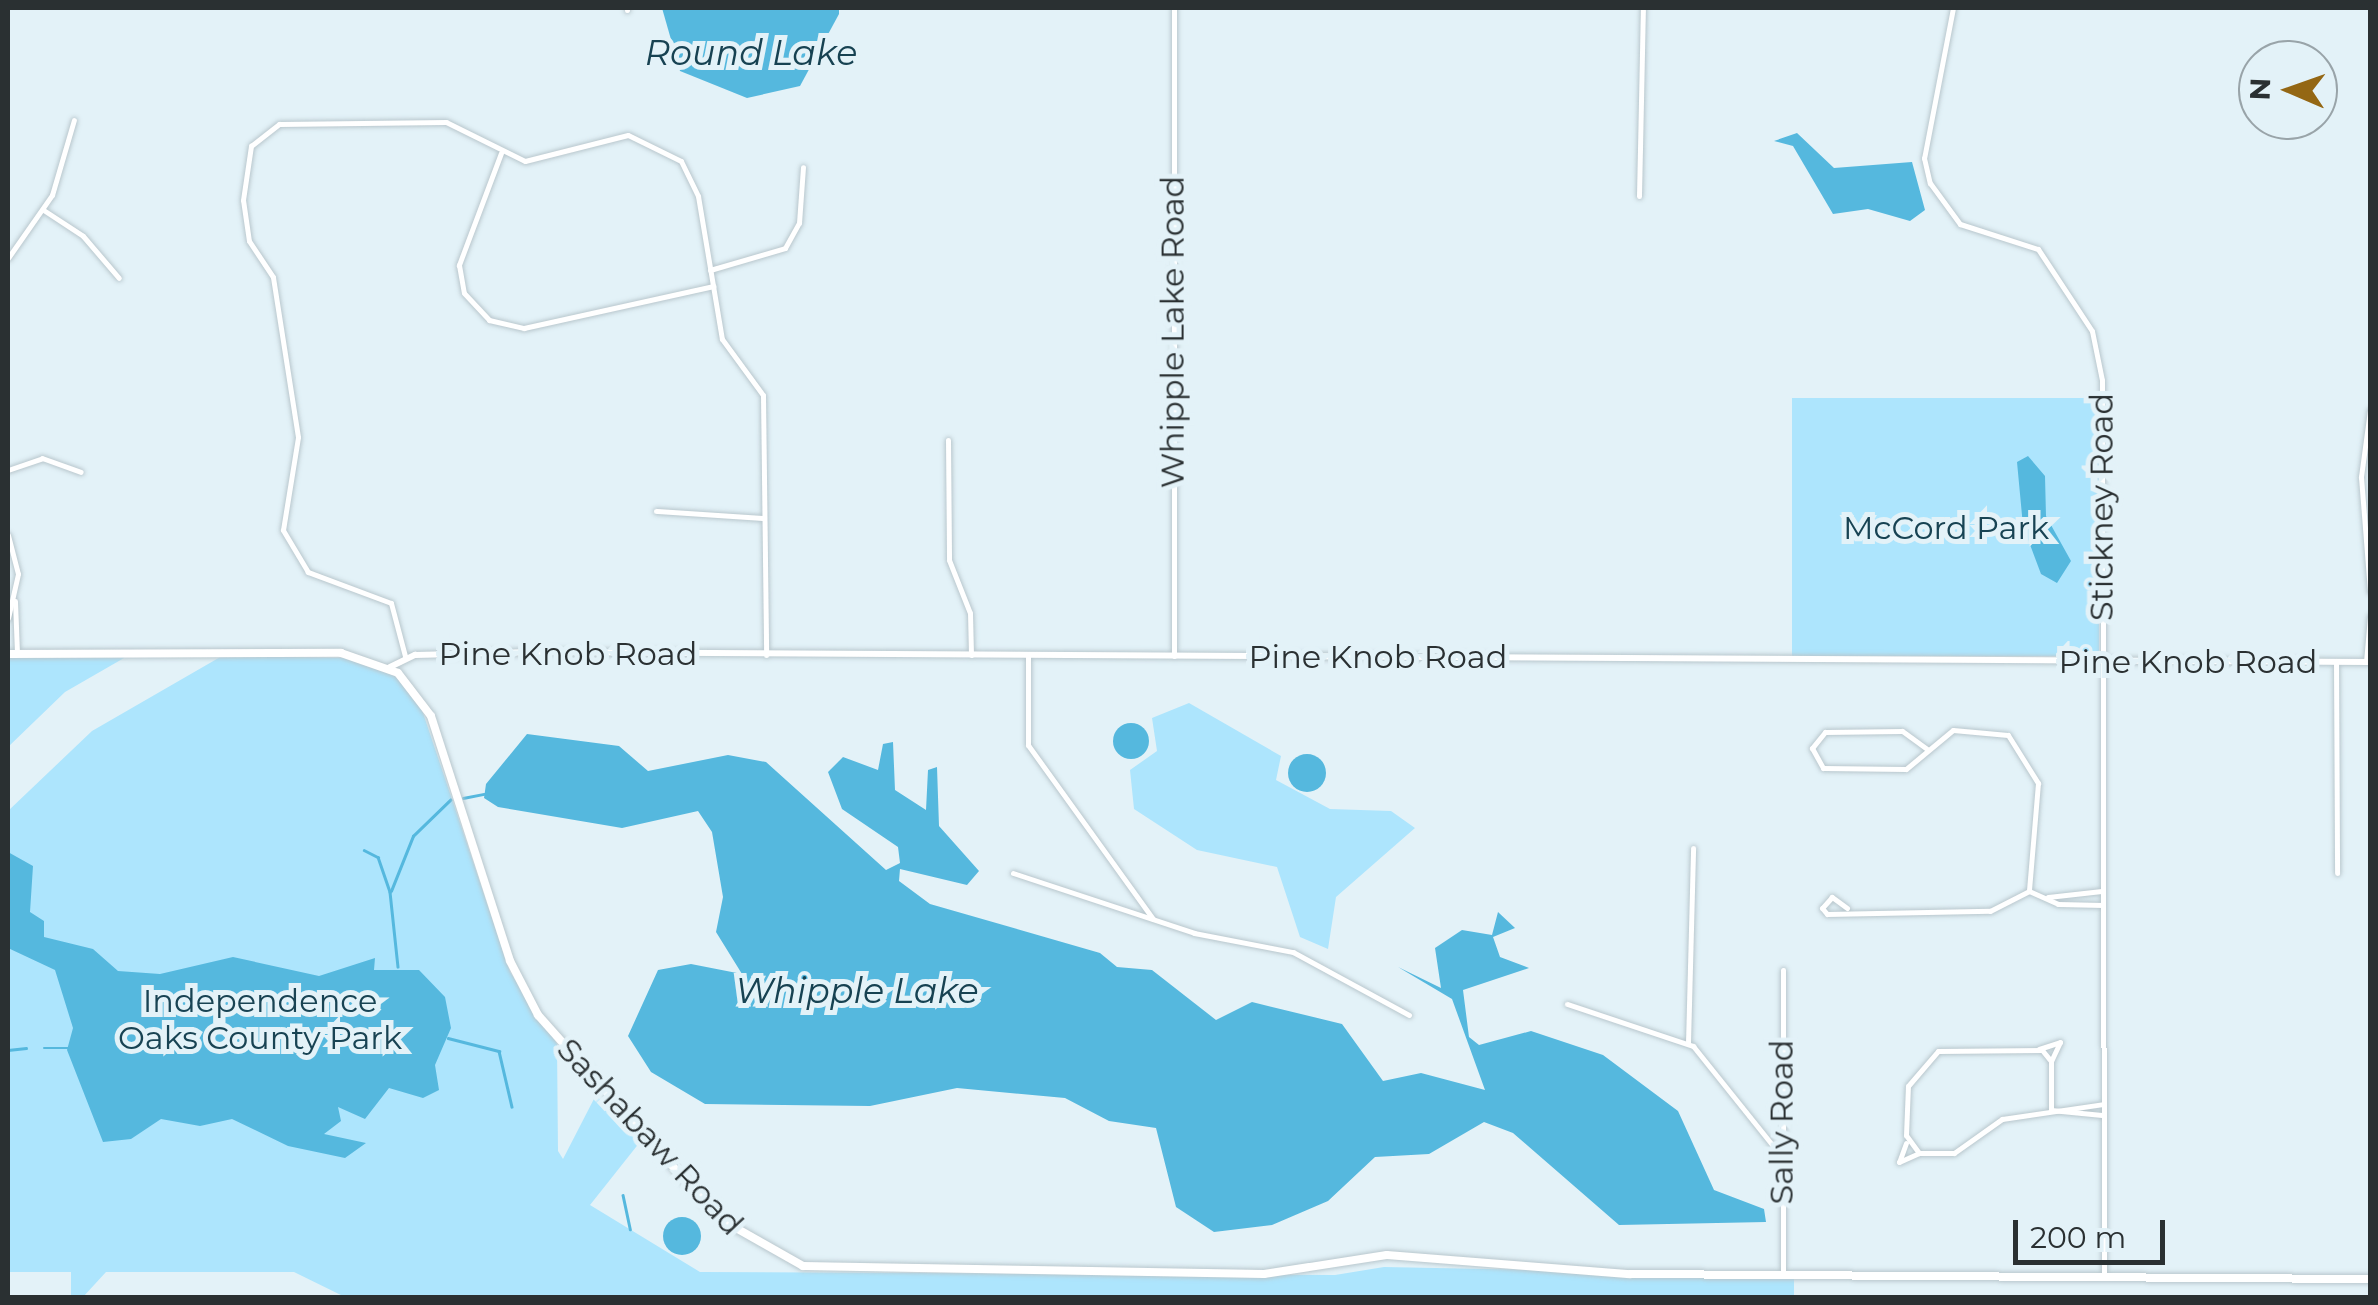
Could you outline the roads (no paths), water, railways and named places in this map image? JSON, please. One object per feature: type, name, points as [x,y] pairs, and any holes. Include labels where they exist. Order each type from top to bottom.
[{"type":"main road","points":[[12,654],[336,653],[390,668]]},
{"type":"main road","name":"Sashabaw Road","points":[[390,668],[431,716],[534,1008],[711,1210],[773,1255],[878,1273],[1264,1274],[1387,1255],[1539,1271],[2370,1279]]},
{"type":"street","name":"Whipple Lake Road","points":[[1174,8],[1174,656]]},
{"type":"street","points":[[1638,196],[1642,8]]},
{"type":"street","name":"Stickney Road","points":[[1953,8],[1924,158],[1930,183],[1960,224],[2038,249],[2097,341],[2104,1277]]},
{"type":"street","points":[[9,254],[44,212],[74,120]]},
{"type":"street","points":[[406,656],[391,603],[308,572],[286,541],[298,437],[273,276],[245,228],[245,167],[267,129],[294,122],[446,122],[501,153],[551,158],[616,134],[664,147],[693,180],[725,345],[763,395],[766,655]]},
{"type":"street","points":[[501,153],[459,265],[464,293],[484,316],[524,328],[713,286]]},
{"type":"street","points":[[710,270],[785,248],[799,223],[804,167]]},
{"type":"street","points":[[44,212],[83,236],[120,278]]},
{"type":"street","points":[[2370,410],[2361,477],[2370,592]]},
{"type":"street","points":[[948,440],[949,560],[970,613],[972,654]]},
{"type":"street","points":[[8,470],[42,458],[81,472]]},
{"type":"street","points":[[656,511],[764,518]]},
{"type":"street","points":[[9,540],[15,593],[12,654]]},
{"type":"street","points":[[8,618],[15,593]]},
{"type":"street","points":[[2368,662],[2370,616]]},
{"type":"street","name":"Pine Knob Road","points":[[390,668],[406,656],[972,654],[2368,662]]},
{"type":"street","points":[[1028,655],[1028,745],[1153,919]]},
{"type":"street","points":[[2336,662],[2337,873]]},
{"type":"street","points":[[1927,749],[1902,731],[1825,732],[1812,748],[1823,768],[1906,769],[1927,749],[1973,726],[2022,748],[2038,783],[2030,891]]},
{"type":"street","points":[[1688,1043],[1693,848]]},
{"type":"street","points":[[1013,873],[1153,919],[1293,952],[1409,1015]]},
{"type":"street","points":[[1847,908],[1832,897],[1822,908],[1826,914],[1847,908],[1990,911],[2030,891],[2079,904],[2102,905]]},
{"type":"street","points":[[2048,897],[2102,891]]},
{"type":"street","points":[[2079,892],[2079,904]]},
{"type":"street","name":"Sally Road","points":[[1783,1275],[1784,970]]},
{"type":"street","points":[[1567,1004],[1688,1043],[1782,1156]]},
{"type":"street","points":[[2051,1110],[2051,1060],[2060,1042],[2039,1049],[1959,1047],[1926,1058],[1908,1086],[1908,1141],[1899,1162],[1918,1153],[1954,1153],[2002,1119],[2102,1104]]},
{"type":"street","points":[[2039,1049],[2051,1060]]},
{"type":"street","points":[[2051,1110],[2102,1115]]},
{"type":"street","points":[[1908,1141],[1918,1153]]},
{"type":"water","name":"Round Lake","points":[[662,8],[839,8],[839,14],[800,86],[747,98],[680,71]]},
{"type":"water","points":[[1797,133],[1834,168],[1912,162],[1925,210],[1910,221],[1868,209],[1833,214],[1793,146],[1774,141]]},
{"type":"water","points":[[2028,456],[2045,476],[2046,516],[2071,561],[2057,583],[2041,574],[2023,526],[2017,462]]},
{"type":"water","points":[[1131,723],[1144,728],[1149,741],[1144,754],[1131,759],[1118,754],[1113,741],[1118,728]]},
{"type":"water","name":"Whipple Lake","points":[[527,734],[619,746],[648,771],[728,755],[766,762],[886,870],[900,863],[898,847],[842,809],[828,772],[843,757],[878,770],[883,744],[893,742],[895,790],[926,810],[928,770],[937,767],[939,826],[979,871],[967,885],[900,869],[899,881],[930,904],[1100,953],[1117,967],[1152,970],[1216,1020],[1252,1002],[1342,1024],[1383,1081],[1421,1073],[1485,1090],[1452,999],[1398,967],[1441,988],[1435,948],[1462,930],[1492,935],[1498,912],[1515,928],[1493,937],[1500,957],[1529,968],[1463,990],[1469,1037],[1479,1045],[1531,1031],[1603,1055],[1678,1111],[1714,1190],[1764,1209],[1766,1222],[1619,1225],[1513,1133],[1484,1122],[1429,1154],[1375,1157],[1328,1201],[1272,1225],[1214,1232],[1176,1207],[1156,1128],[1109,1121],[1065,1098],[957,1088],[870,1106],[705,1104],[651,1072],[628,1036],[658,970],[691,964],[742,974],[716,932],[723,897],[712,832],[698,811],[622,828],[498,807],[484,798],[486,784]]},
{"type":"water","points":[[1307,754],[1321,759],[1326,773],[1321,787],[1307,792],[1293,787],[1288,773],[1293,759]]},
{"type":"water","points":[[8,852],[33,866],[30,912],[44,921],[44,937],[93,949],[118,971],[160,974],[233,957],[319,976],[375,958],[374,970],[419,970],[445,997],[451,1028],[435,1065],[439,1090],[423,1098],[389,1088],[365,1119],[338,1107],[341,1121],[324,1134],[366,1143],[345,1158],[288,1146],[232,1119],[200,1126],[161,1119],[131,1139],[103,1142],[67,1050],[73,1028],[55,970],[8,948]]},
{"type":"water","points":[[682,1217],[695,1223],[701,1236],[695,1249],[682,1255],[669,1249],[663,1236],[669,1223]]},
{"type":"waterway","points":[[463,798],[484,794]]},
{"type":"waterway","points":[[391,891],[413,836],[450,800]]},
{"type":"waterway","points":[[364,850],[378,857],[390,892],[398,967]]},
{"type":"waterway","points":[[448,1038],[499,1051],[512,1107]]},
{"type":"waterway","points":[[8,1050],[26,1048]]},
{"type":"waterway","points":[[44,1048],[68,1048]]},
{"type":"waterway","points":[[623,1195],[630,1229]]},
{"type":"park label","name":"McCord Park","points":[[1946,528]]},
{"type":"park label","name":"Independence Oaks County Park","points":[[260,1020]]}]
